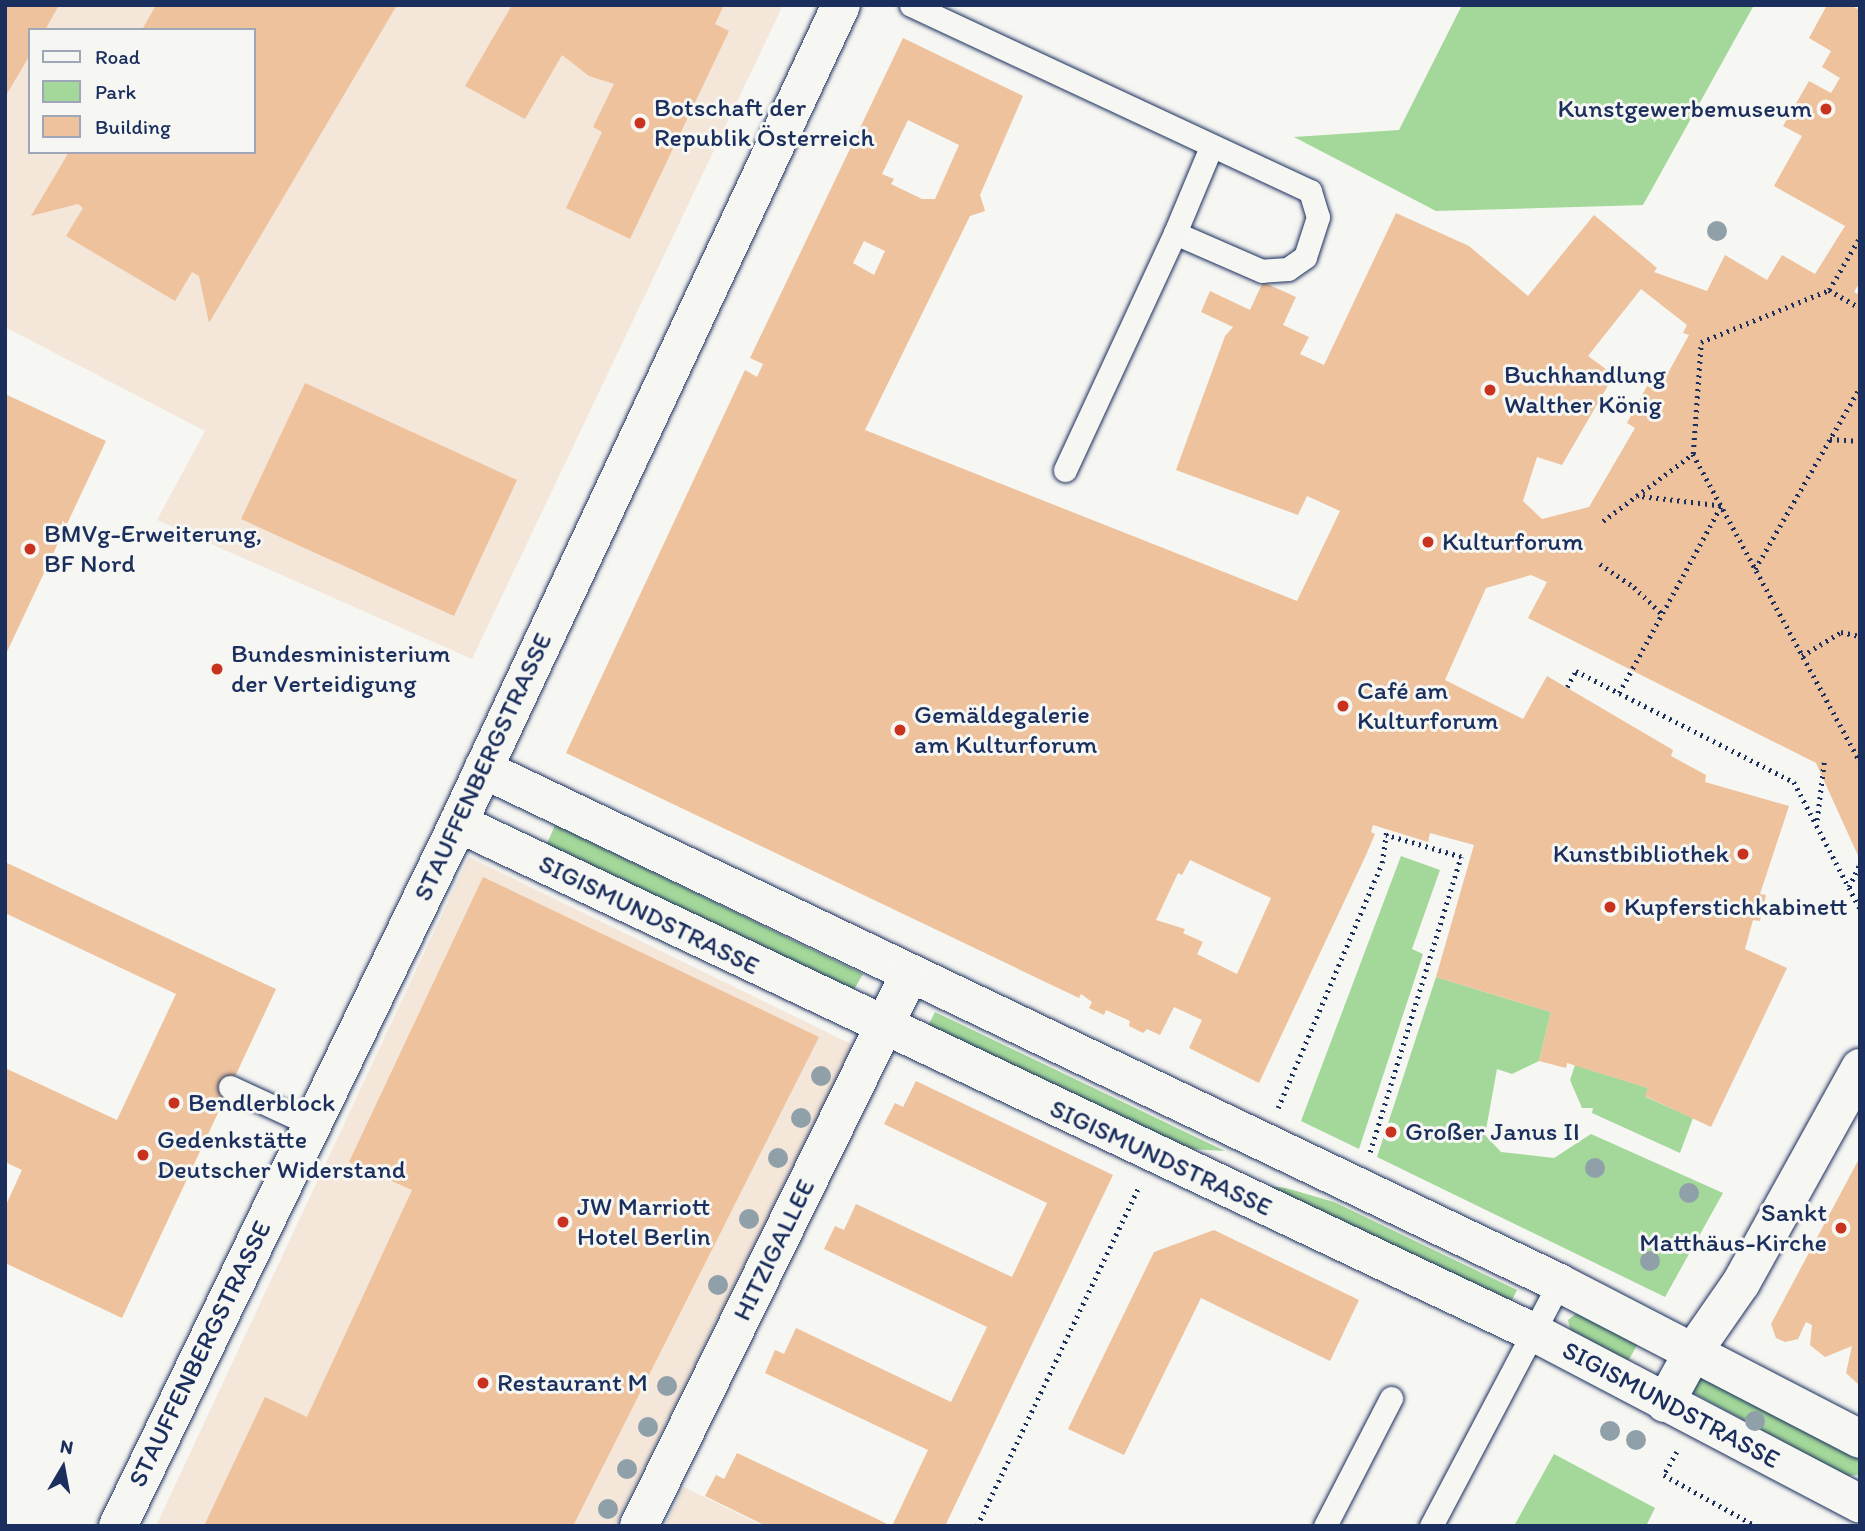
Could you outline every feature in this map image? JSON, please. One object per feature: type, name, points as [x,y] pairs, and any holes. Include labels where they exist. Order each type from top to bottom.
[{"type":"street","name":"STAUFFENBERGSTRASSE","points":[[118,1526],[310,1124],[484,769],[841,5]]},
{"type":"street","points":[[484,769],[909,975],[1559,1283],[1860,1439]]},
{"type":"street","name":"SIGISMUNDSTRASSE","points":[[458,823],[1533,1332],[1860,1504]]},
{"type":"street","name":"HITZIGALLEE","points":[[639,1526],[909,975]]},
{"type":"street","points":[[1665,1403],[1693,1352],[1741,1283],[1857,1078]]},
{"type":"lane","points":[[911,5],[1310,191],[1318,217],[1313,240],[1305,257],[1288,269],[1262,271],[1175,233]]},
{"type":"lane","points":[[1065,470],[1175,233],[1211,147]]},
{"type":"lane","points":[[230,1087],[310,1124]]},
{"type":"lane","points":[[1431,1526],[1559,1283]]},
{"type":"lane","points":[[1325,1526],[1391,1398]]},
{"type":"path","points":[[1860,237],[1829,290],[1701,342],[1693,454],[1860,762]]},
{"type":"path","points":[[1829,290],[1860,308]]},
{"type":"path","points":[[1755,569],[1860,387]]},
{"type":"path","points":[[1830,439],[1860,441]]},
{"type":"path","points":[[1603,521],[1693,454]]},
{"type":"path","points":[[1636,496],[1721,506]]},
{"type":"path","points":[[1619,693],[1721,506]]},
{"type":"path","points":[[1600,564],[1634,587],[1662,614]]},
{"type":"path","points":[[1802,656],[1841,632],[1860,636]]},
{"type":"path","points":[[1567,687],[1576,671],[1794,782],[1860,909]]},
{"type":"path","points":[[1816,822],[1824,762]]},
{"type":"path","points":[[1286,1089],[1382,863],[1386,832],[1461,857],[1366,1163]]},
{"type":"path","points":[[1849,888],[1860,863]]},
{"type":"path","points":[[977,1526],[1143,1179]]},
{"type":"path","points":[[1683,1442],[1664,1475],[1756,1526]]},
{"type":"shaded area","points":[[5,5],[783,5],[472,659],[157,520],[205,431],[5,327]]},
{"type":"shaded area","name":"JW Marriott Hotel Berlin","points":[[469,857],[853,1045],[615,1526],[156,1526]]},
{"type":"shaded area","points":[[684,1487],[763,1526],[665,1526]]},
{"type":"green space","points":[[1462,5],[1754,5],[1643,205],[1436,211],[1294,137],[1399,130]]},
{"type":"green space","points":[[555,825],[863,974],[852,993],[546,846]]},
{"type":"green space","points":[[1401,856],[1440,870],[1412,949],[1423,954],[1359,1149],[1301,1121]]},
{"type":"green space","points":[[1436,977],[1551,1012],[1539,1061],[1512,1074],[1497,1069],[1485,1135],[1501,1152],[1554,1158],[1591,1134],[1723,1193],[1665,1297],[1377,1157]]},
{"type":"green space","points":[[935,1012],[1225,1151],[1189,1149],[926,1030]]},
{"type":"green space","points":[[1575,1065],[1648,1088],[1646,1097],[1693,1118],[1680,1153],[1592,1113],[1593,1108],[1582,1108],[1570,1080]]},
{"type":"green space","points":[[1250,1184],[1286,1188],[1334,1202],[1517,1290],[1508,1308]]},
{"type":"green space","points":[[1577,1313],[1639,1342],[1628,1361],[1571,1333],[1568,1320]]},
{"type":"green space","points":[[1700,1377],[1859,1457],[1860,1475],[1846,1476],[1697,1395],[1693,1390]]},
{"type":"green space","points":[[1554,1454],[1655,1508],[1646,1526],[1514,1526]]},
{"type":"building","points":[[5,5],[59,5],[46,28],[28,28],[28,58],[5,97]]},
{"type":"building","points":[[156,5],[397,5],[209,323],[199,276],[192,272],[175,301],[66,236],[83,208],[78,204],[31,216],[68,154],[256,154],[256,28],[143,28]]},
{"type":"building","name":"Botschaft der Republik Österreich","points":[[512,5],[724,5],[715,24],[729,31],[630,239],[566,208],[602,132],[593,127],[614,84],[589,76],[562,55],[525,119],[465,86]]},
{"type":"building","points":[[1827,5],[1850,5],[1860,10],[1860,282],[1854,292],[1860,295],[1860,860],[1816,763],[1528,618],[1547,582],[1531,575],[1486,588],[1445,680],[1523,719],[1547,676],[1673,750],[1671,756],[1706,775],[1705,782],[1789,806],[1760,894],[1766,895],[1760,921],[1753,920],[1745,949],[1787,968],[1711,1127],[1645,1096],[1648,1088],[1567,1063],[1566,1068],[1539,1061],[1551,1012],[1436,977],[1474,845],[1430,833],[1428,842],[1373,825],[1371,832],[1375,834],[1366,855],[1259,1083],[1189,1048],[1202,1020],[1174,1007],[1160,1035],[1147,1029],[1143,1033],[1129,1026],[1130,1021],[1106,1010],[1104,1015],[1089,1008],[1092,1002],[1081,994],[1079,998],[566,753],[745,370],[757,377],[763,364],[750,358],[903,38],[1023,96],[980,195],[985,211],[970,216],[865,430],[1297,601],[1340,511],[1307,496],[1298,515],[1176,470],[1225,336],[1233,327],[1201,312],[1210,291],[1250,310],[1263,282],[1296,297],[1283,325],[1309,337],[1300,354],[1324,365],[1396,213],[1469,246],[1528,296],[1594,215],[1657,268],[1654,272],[1707,291],[1725,255],[1767,280],[1782,255],[1815,274],[1845,226],[1774,186],[1802,136],[1783,126],[1809,81],[1831,93],[1840,78],[1822,67],[1831,51],[1809,38]],"holes":[[[908,120],[959,145],[935,199],[922,199],[891,184],[894,179],[882,174]],[[864,241],[885,251],[874,275],[853,263]],[[1641,289],[1687,325],[1683,333],[1689,335],[1658,391],[1647,386],[1627,423],[1635,428],[1589,507],[1542,519],[1523,501],[1537,457],[1562,465],[1614,375],[1588,356]],[[1190,860],[1271,898],[1237,974],[1197,954],[1203,942],[1183,933],[1185,929],[1156,920],[1178,873],[1182,875]]]},
{"type":"building","points":[[305,383],[517,480],[454,616],[241,519]]},
{"type":"building","name":"BMVg-Erweiterung, BF Nord","points":[[5,394],[106,441],[5,656]]},
{"type":"building","name":"Bendlerblock","points":[[5,862],[276,989],[122,1318],[5,1263],[5,1207],[22,1170],[5,1162],[5,1068],[117,1120],[176,994],[5,913]]},
{"type":"building","name":"JW Marriott Hotel Berlin","points":[[483,877],[819,1037],[573,1526],[204,1526],[265,1397],[307,1417],[412,1190],[349,1162]]},
{"type":"building","points":[[916,1081],[1113,1175],[945,1526],[892,1526],[928,1450],[765,1373],[775,1350],[784,1354],[796,1328],[951,1402],[987,1327],[824,1249],[835,1226],[844,1230],[856,1204],[1012,1277],[1047,1203],[884,1124],[895,1103],[903,1107]]},
{"type":"building","name":"Sankt Matthäus-Kirche","points":[[1860,1157],[1858,1384],[1846,1373],[1852,1346],[1825,1357],[1810,1345],[1812,1325],[1806,1322],[1798,1339],[1785,1342],[1776,1338],[1771,1324]]},
{"type":"building","points":[[1214,1230],[1359,1300],[1330,1361],[1201,1298],[1124,1455],[1068,1429],[1154,1252]]},
{"type":"building","points":[[737,1453],[891,1526],[766,1526],[705,1496],[716,1475],[724,1479]]},
{"type":"place","name":"Kunstgewerbemuseum","points":[[1826,109]]},
{"type":"place","name":"Botschaft der Republik Österreich","points":[[640,123]]},
{"type":"place","name":"Buchhandlung Walther König","points":[[1490,390]]},
{"type":"place","name":"Kulturforum","points":[[1428,542]]},
{"type":"place","name":"BMVg-Erweiterung, BF Nord","points":[[30,549]]},
{"type":"place","name":"Bundesministerium der Verteidigung","points":[[217,669]]},
{"type":"place","name":"Café am Kulturforum","points":[[1343,706]]},
{"type":"place","name":"Gemäldegalerie am Kulturforum","points":[[900,730]]},
{"type":"place","name":"Kunstbibliothek","points":[[1743,854]]},
{"type":"place","name":"Kupferstichkabinett","points":[[1610,907]]},
{"type":"place","name":"Bendlerblock","points":[[174,1103]]},
{"type":"place","name":"Großer Janus II","points":[[1391,1132]]},
{"type":"place","name":"Gedenkstätte Deutscher Widerstand","points":[[143,1155]]},
{"type":"place","name":"JW Marriott Hotel Berlin","points":[[563,1222]]},
{"type":"place","name":"Sankt Matthäus-Kirche","points":[[1841,1228]]},
{"type":"place","name":"Restaurant M","points":[[483,1383]]}]
